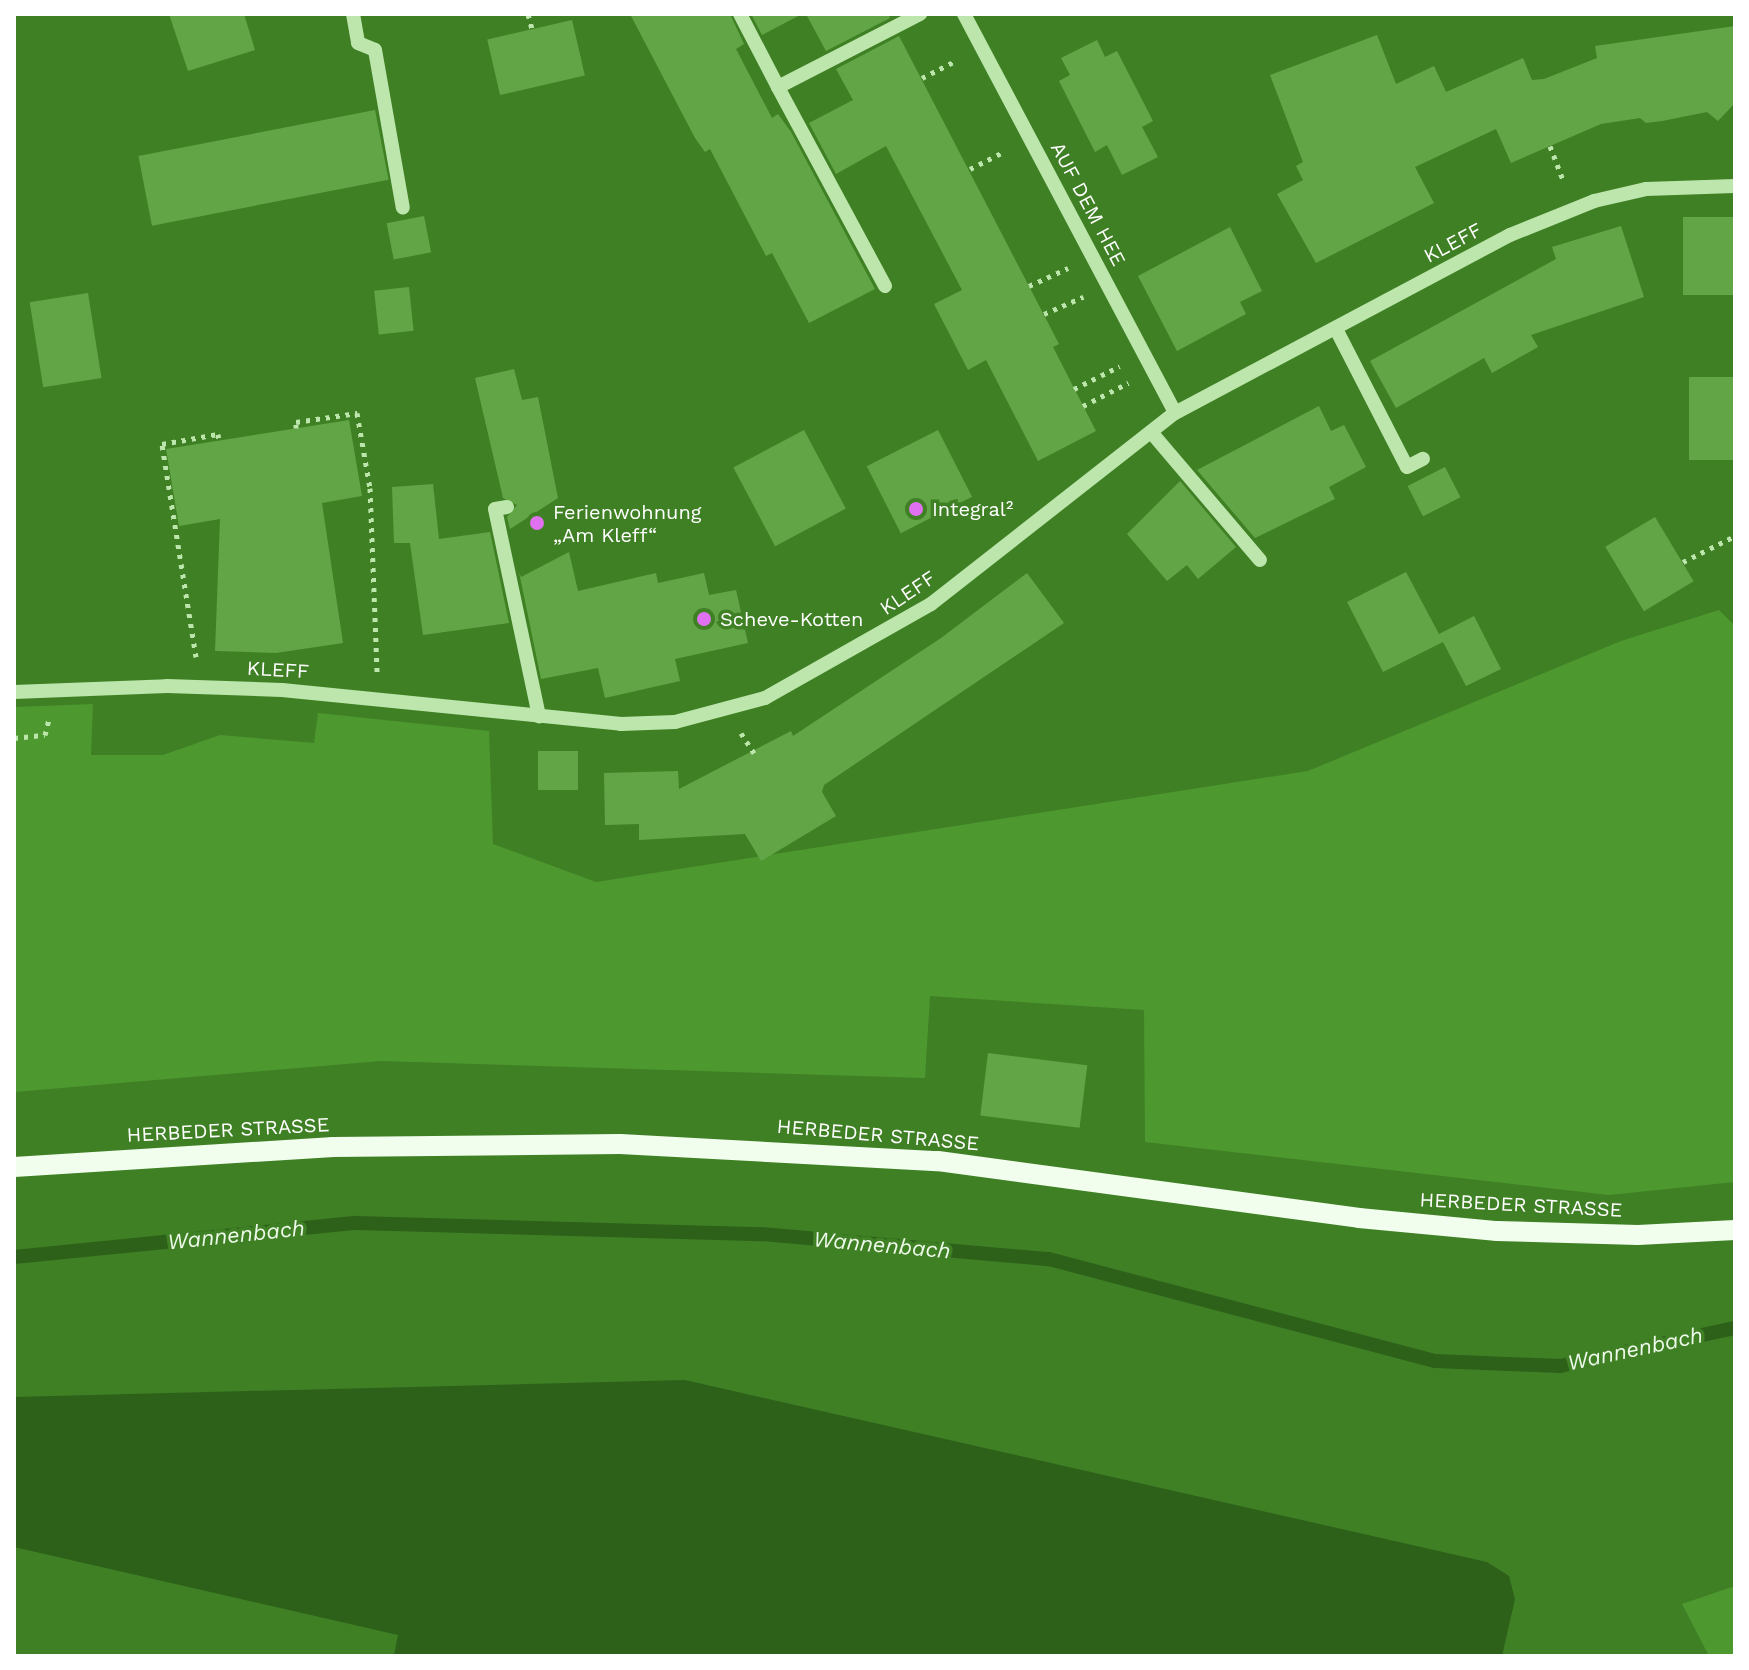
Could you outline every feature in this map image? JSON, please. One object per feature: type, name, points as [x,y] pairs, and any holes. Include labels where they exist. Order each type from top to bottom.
[{"type":"main road","name":"HERBEDER STRASSE","points":[[14,1167],[333,1147],[620,1144],[938,1161],[1497,1231],[1638,1235],[1735,1230]]},
{"type":"street","points":[[353,14],[358,43],[375,50],[403,208]]},
{"type":"street","points":[[740,14],[885,286]]},
{"type":"street","points":[[778,87],[920,14]]},
{"type":"street","name":"AUF DEM HEE","points":[[964,14],[1175,413]]},
{"type":"street","name":"KLEFF","points":[[14,692],[200,686],[378,697],[621,724],[675,722],[765,698],[931,604],[1175,413],[1510,235],[1574,208],[1646,189],[1735,186]]},
{"type":"street","points":[[1336,329],[1407,467],[1423,459]]},
{"type":"street","points":[[1151,432],[1260,560]]},
{"type":"street","points":[[507,507],[495,509],[539,716]]},
{"type":"path","points":[[528,14],[532,29]]},
{"type":"path","points":[[1550,146],[1574,208]]},
{"type":"path","points":[[1029,286],[1093,257]]},
{"type":"path","points":[[1044,314],[1108,286]]},
{"type":"path","points":[[1074,389],[1144,354]]},
{"type":"path","points":[[1083,406],[1152,370]]},
{"type":"path","points":[[296,428],[296,422],[357,413],[370,488],[378,697]]},
{"type":"path","points":[[200,686],[162,444],[218,434],[219,441]]},
{"type":"path","points":[[1683,562],[1735,536]]},
{"type":"shaded area","points":[[1719,610],[1735,626],[1735,1182],[1609,1195],[1145,1142],[1144,1010],[930,996],[925,1078],[381,1061],[14,1092],[14,707],[93,704],[91,755],[163,755],[220,735],[314,743],[318,713],[489,731],[493,844],[596,882],[1308,771],[1621,641]]},
{"type":"shaded area","points":[[685,1380],[1487,1562],[1509,1576],[1515,1599],[1502,1656],[401,1656],[394,1655],[398,1635],[14,1547],[14,1397]]},
{"type":"shaded area","points":[[1735,1586],[1735,1656],[1709,1656],[1682,1604]]},
{"type":"building","points":[[169,14],[244,14],[255,50],[188,71]]},
{"type":"building","points":[[630,14],[730,14],[744,44],[736,49],[772,118],[778,114],[791,132],[875,289],[809,323],[772,253],[766,256],[710,149],[705,152],[695,138]]},
{"type":"building","points":[[751,14],[802,14],[762,35]]},
{"type":"building","points":[[806,14],[888,14],[890,18],[826,51]]},
{"type":"building","points":[[572,20],[585,76],[500,95],[487,40]]},
{"type":"building","points":[[1735,26],[1735,103],[1718,121],[1707,112],[1646,123],[1640,118],[1601,124],[1511,163],[1496,129],[1415,167],[1434,203],[1316,263],[1277,194],[1303,180],[1296,166],[1303,162],[1270,75],[1377,35],[1396,84],[1434,66],[1446,92],[1523,58],[1532,80],[1544,79],[1597,58],[1595,46]]},
{"type":"building","points":[[899,36],[1059,344],[1053,347],[1096,431],[1038,461],[986,360],[968,370],[934,304],[962,290],[886,146],[836,174],[809,123],[853,100],[836,69]]},
{"type":"building","points":[[1097,40],[1105,57],[1117,51],[1153,121],[1142,127],[1158,157],[1122,175],[1107,145],[1095,152],[1059,81],[1070,75],[1061,58]]},
{"type":"building","points":[[375,110],[389,180],[152,226],[138,156]]},
{"type":"building","points":[[424,216],[431,252],[394,260],[387,223]]},
{"type":"building","points":[[1683,217],[1735,217],[1735,295],[1683,295]]},
{"type":"building","points":[[1621,226],[1644,297],[1531,335],[1538,347],[1492,373],[1484,358],[1396,408],[1370,361],[1556,259],[1552,247]]},
{"type":"building","points":[[1230,227],[1262,291],[1240,302],[1246,314],[1177,351],[1138,276]]},
{"type":"building","points":[[409,287],[414,331],[379,334],[374,291]]},
{"type":"building","points":[[88,293],[101,378],[43,387],[30,302]]},
{"type":"building","points":[[514,369],[522,400],[538,397],[558,498],[510,529],[507,517],[517,505],[503,498],[475,378]]},
{"type":"building","points":[[1689,377],[1735,377],[1735,460],[1689,460]]},
{"type":"building","points":[[1319,406],[1331,431],[1344,425],[1366,467],[1329,487],[1335,499],[1255,538],[1197,470]]},
{"type":"building","points":[[349,420],[362,496],[322,503],[343,643],[276,653],[215,651],[220,519],[179,526],[166,449]]},
{"type":"building","points":[[804,430],[846,509],[775,546],[733,468]]},
{"type":"building","points":[[938,430],[972,497],[901,533],[867,466]]},
{"type":"building","points":[[1445,467],[1460,497],[1423,516],[1408,486]]},
{"type":"building","points":[[1180,481],[1236,547],[1198,579],[1187,565],[1167,581],[1127,534]]},
{"type":"building","points":[[433,484],[439,539],[490,532],[509,623],[423,635],[410,543],[394,543],[392,487]]},
{"type":"building","points":[[1655,517],[1694,581],[1644,611],[1605,547]]},
{"type":"building","points":[[569,552],[578,591],[656,573],[658,583],[704,573],[709,595],[736,590],[748,643],[675,659],[680,681],[605,698],[598,668],[541,679],[519,572],[521,577]]},
{"type":"building","points":[[1406,572],[1439,634],[1474,616],[1501,669],[1466,686],[1443,642],[1383,672],[1347,602]]},
{"type":"building","points":[[1027,573],[1064,623],[824,785],[822,792],[836,816],[761,861],[745,834],[639,840],[639,824],[605,825],[604,773],[678,771],[679,789],[791,731],[793,736],[941,638]]},
{"type":"building","points":[[538,751],[578,751],[578,790],[538,790]]},
{"type":"building","points":[[988,1053],[1087,1065],[1080,1128],[980,1116]]},
{"type":"waterway","name":"Wannenbach","points":[[14,1257],[356,1223],[761,1234],[1049,1259],[1435,1361],[1560,1366],[1735,1328]]},
{"type":"place","name":"Integral²","points":[[916,509]]},
{"type":"place","name":"Ferienwohnung „Am Kleff“","points":[[537,523]]},
{"type":"place","name":"Scheve-Kotten","points":[[704,619]]}]
